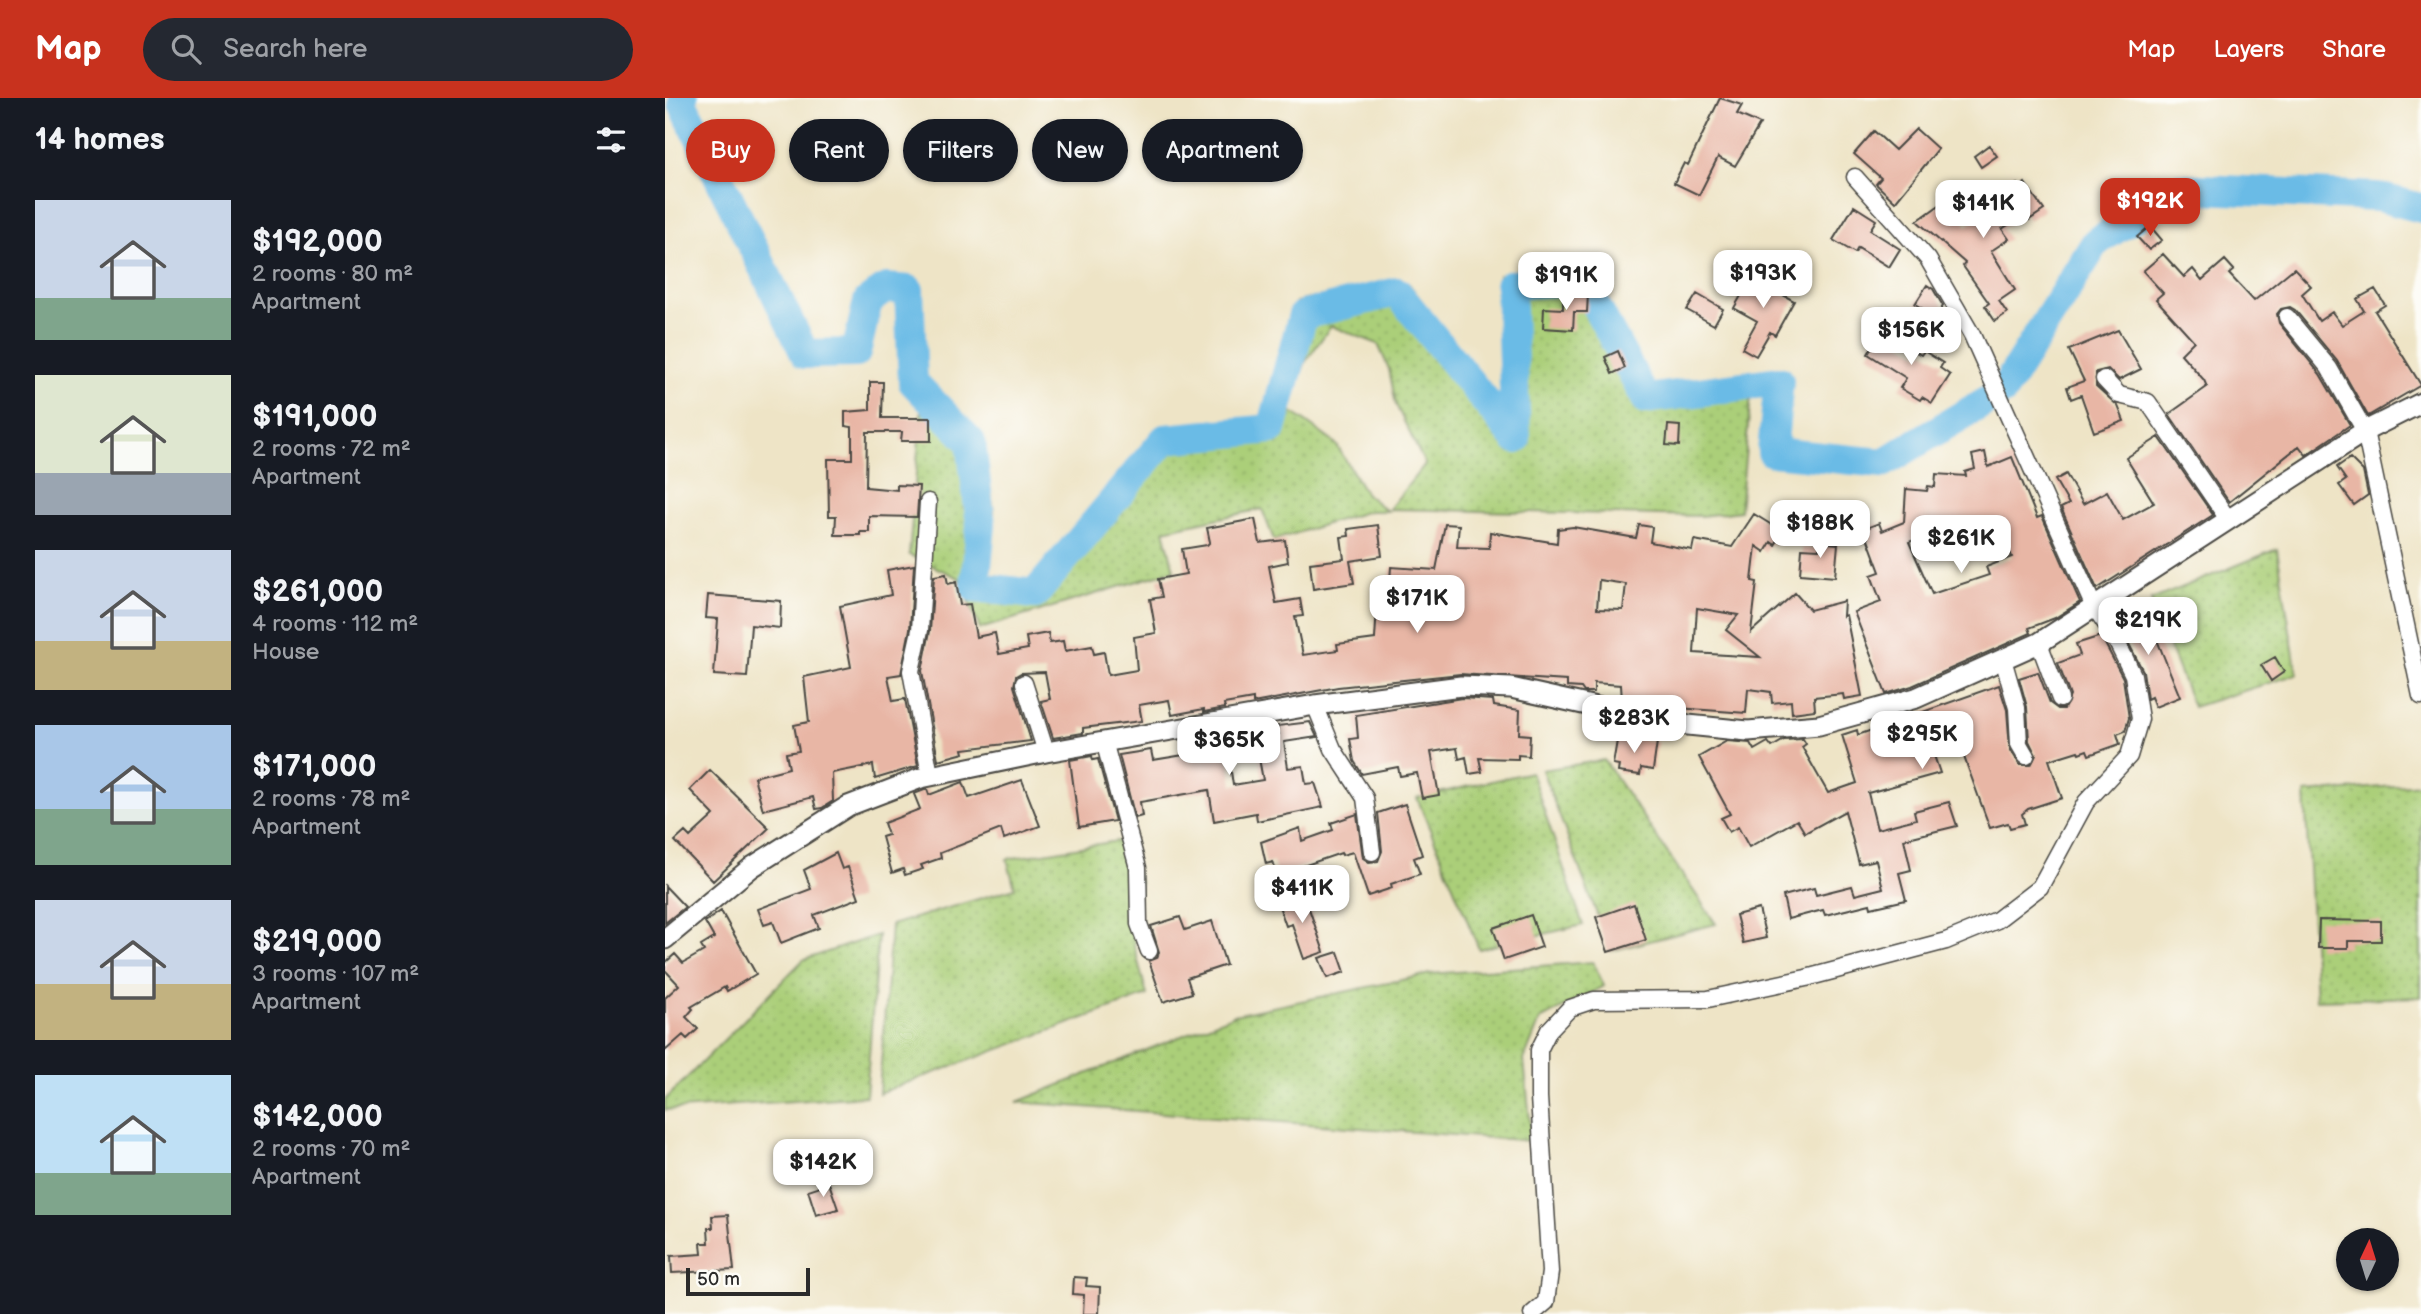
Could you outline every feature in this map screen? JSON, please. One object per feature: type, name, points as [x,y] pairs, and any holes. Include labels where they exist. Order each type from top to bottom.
[{"type":"street","points":[[1532,1314],[1546,1302],[1550,1272],[1539,1097],[1539,1050],[1549,1030],[1570,1008],[1594,1000],[1708,999],[1806,978],[1934,944],[1997,920],[2040,887],[2086,802],[2129,756],[2140,719],[2133,676],[2114,636],[2093,606],[1972,335],[1928,259],[1855,177]]},
{"type":"street","points":[[2287,317],[2329,368],[2356,410],[2365,431],[2421,696]]},
{"type":"street","points":[[2104,379],[2119,396],[2148,402],[2228,519]]},
{"type":"street","points":[[665,939],[728,885],[807,830],[857,802],[930,775],[1046,752],[1402,691],[1486,686],[1540,693],[1668,723],[1748,731],[1819,725],[1916,698],[2039,643],[2365,431],[2421,403]]},
{"type":"street","points":[[928,502],[920,630],[911,671],[930,775]]},
{"type":"street","points":[[2039,643],[2060,699]]},
{"type":"street","points":[[2003,659],[2017,708],[2019,744],[2026,756]]},
{"type":"street","points":[[1024,683],[1046,752]]},
{"type":"street","points":[[1315,705],[1333,749],[1365,798],[1372,852]]},
{"type":"street","points":[[1104,741],[1138,868],[1139,924],[1149,951]]},
{"type":"green space","points":[[1591,273],[1651,390],[1753,373],[1740,511],[1701,516],[1389,509],[1425,464],[1396,405],[1389,369],[1378,344],[1331,326],[1306,361],[1288,409],[1336,444],[1366,494],[1387,511],[1369,511],[1274,540],[1262,509],[1164,530],[1174,570],[980,629],[959,578],[909,555],[924,380],[983,442],[994,512],[986,574],[1032,581],[1163,428],[1263,416],[1296,302],[1372,285],[1409,284],[1506,412],[1499,275]]},
{"type":"green space","points":[[2277,549],[2297,674],[2193,707],[2151,600]]},
{"type":"green space","points":[[1604,760],[1716,924],[1611,951],[1542,770]]},
{"type":"green space","points":[[1531,772],[1583,925],[1479,949],[1417,798]]},
{"type":"green space","points":[[2421,784],[2421,997],[2316,1000],[2305,793]]},
{"type":"green space","points":[[1123,840],[1140,883],[1134,946],[1147,995],[879,1093],[891,925],[1015,888],[1007,859]]},
{"type":"green space","points":[[878,935],[866,1096],[665,1110],[665,1100],[803,960]]},
{"type":"green space","points":[[1593,962],[1604,986],[1540,1020],[1524,1060],[1532,1141],[1017,1102],[1234,1015],[1430,974]]},
{"type":"building","points":[[1720,98],[1742,105],[1737,114],[1760,124],[1735,166],[1718,157],[1699,195],[1674,183],[1684,163],[1688,165]]},
{"type":"building","points":[[1916,129],[1938,149],[1895,202],[1876,184],[1881,178],[1854,154],[1874,131],[1895,150]]},
{"type":"building","points":[[1989,145],[1997,156],[1981,167],[1974,156]]},
{"type":"building","points":[[2025,183],[2044,210],[2029,220],[2025,214],[2002,229],[2009,239],[1991,251],[2015,290],[1999,301],[2007,313],[1995,321],[1985,306],[1989,303],[1963,266],[1965,263],[1917,221],[1948,199],[1967,226],[1991,209],[1987,204],[2017,184],[2020,187]]},
{"type":"building","points":[[1854,206],[1876,220],[1870,230],[1900,249],[1889,267],[1858,248],[1855,253],[1833,240]]},
{"type":"building","points":[[2150,226],[2162,240],[2149,250],[2137,237]]},
{"type":"building","points":[[2163,254],[2184,277],[2193,269],[2202,280],[2225,260],[2234,270],[2229,274],[2254,301],[2294,268],[2311,286],[2302,294],[2319,321],[2332,312],[2342,325],[2364,311],[2357,299],[2375,289],[2385,305],[2375,311],[2421,385],[2368,416],[2337,361],[2295,310],[2290,307],[2281,309],[2277,314],[2279,323],[2320,374],[2350,425],[2306,455],[2299,446],[2229,502],[2169,414],[2207,387],[2181,354],[2194,341],[2156,299],[2163,293],[2143,271]]},
{"type":"building","points":[[1755,271],[1778,284],[1774,290],[1794,301],[1775,335],[1770,332],[1756,356],[1742,348],[1757,321],[1734,308]]},
{"type":"building","points":[[1927,285],[1933,289],[1943,306],[1936,317],[1915,304]]},
{"type":"building","points":[[1563,293],[1588,294],[1587,312],[1574,312],[1573,330],[1543,328],[1544,308],[1563,309]]},
{"type":"building","points":[[1697,294],[1723,309],[1714,325],[1687,310]]},
{"type":"building","points":[[2118,330],[2141,369],[2119,380],[2108,369],[2096,372],[2096,386],[2118,406],[2124,421],[2094,432],[2081,395],[2071,399],[2067,387],[2084,381],[2069,350]]},
{"type":"building","points":[[1882,331],[1921,355],[1924,351],[1943,363],[1940,368],[1950,375],[1932,403],[1922,397],[1920,400],[1900,388],[1906,378],[1868,354]]},
{"type":"building","points":[[1618,351],[1625,368],[1612,374],[1605,357]]},
{"type":"building","points":[[870,382],[883,382],[882,418],[931,418],[931,441],[901,441],[902,432],[867,432],[866,487],[897,490],[897,485],[919,486],[917,517],[869,516],[869,532],[860,532],[860,535],[835,535],[836,516],[829,516],[828,459],[852,459],[852,427],[845,426],[845,412],[870,410]]},
{"type":"building","points":[[1668,425],[1680,426],[1679,446],[1666,445]]},
{"type":"building","points":[[2159,437],[2213,515],[2097,589],[2061,508],[2069,504],[2055,480],[2066,474],[2083,504],[2107,491],[2123,520],[2154,503],[2126,458]]},
{"type":"building","points":[[1985,452],[1988,467],[2012,457],[2037,518],[2042,516],[2080,602],[2055,618],[2029,628],[2031,633],[1912,686],[1886,694],[1854,612],[1881,602],[1871,575],[1880,572],[1864,529],[1879,523],[1882,531],[1904,522],[1906,489],[1927,491],[1928,486],[1935,487],[1936,474],[1966,476],[1965,472],[1975,469],[1972,455]],"holes":[[[1962,529],[1963,536],[2002,532],[2012,557],[1986,567],[1989,575],[1932,594],[1909,542],[1935,532],[1938,539]]]},
{"type":"building","points":[[2350,458],[2363,471],[2368,495],[2354,505],[2339,485],[2346,480],[2337,467]]},
{"type":"building","points":[[1754,514],[1783,532],[1775,545],[1771,542],[1765,552],[1756,546],[1752,581],[1757,582],[1751,632],[1795,593],[1810,610],[1844,601],[1843,616],[1846,615],[1862,696],[1844,699],[1843,694],[1814,697],[1815,710],[1792,713],[1791,701],[1772,703],[1771,692],[1748,689],[1746,713],[1649,706],[1622,700],[1621,685],[1594,683],[1594,692],[1584,692],[1581,688],[1567,687],[1567,681],[1460,674],[1338,687],[1253,703],[1253,699],[1224,704],[1225,708],[1172,715],[1169,700],[1139,705],[1142,721],[1083,728],[1083,733],[1053,738],[1041,701],[1050,699],[1045,672],[1021,673],[1016,676],[1014,686],[1031,741],[963,749],[964,753],[938,760],[922,671],[930,631],[934,576],[946,574],[948,584],[956,582],[960,605],[970,604],[976,637],[995,633],[999,654],[1028,649],[1026,637],[1048,633],[1050,643],[1063,641],[1065,651],[1092,646],[1094,654],[1104,652],[1108,675],[1137,670],[1134,637],[1156,633],[1150,599],[1162,597],[1158,579],[1186,574],[1182,549],[1207,545],[1210,542],[1207,528],[1255,519],[1260,543],[1285,540],[1288,562],[1269,566],[1276,603],[1300,599],[1303,616],[1295,617],[1303,655],[1338,650],[1337,644],[1375,639],[1377,607],[1398,609],[1400,581],[1390,581],[1391,567],[1436,570],[1445,524],[1459,525],[1457,547],[1489,548],[1490,532],[1557,543],[1558,529],[1573,527],[1636,538],[1639,525],[1652,527],[1650,542],[1692,550],[1694,540],[1732,547]],"holes":[[[1599,580],[1626,584],[1623,610],[1597,609]],[[1697,608],[1738,615],[1726,630],[1760,657],[1694,653]]]},
{"type":"building","points":[[1378,525],[1382,556],[1350,561],[1354,583],[1313,589],[1310,563],[1344,559],[1341,537],[1349,536],[1348,529]]},
{"type":"building","points":[[1820,542],[1838,544],[1835,577],[1800,574],[1802,548],[1819,549]]},
{"type":"building","points":[[914,565],[910,629],[901,674],[888,676],[893,701],[905,699],[918,766],[875,779],[873,765],[832,773],[833,801],[822,808],[816,809],[813,797],[763,810],[754,777],[789,768],[786,753],[799,751],[794,725],[809,722],[804,677],[851,667],[840,606],[891,595],[887,570]]},
{"type":"building","points":[[708,595],[781,601],[780,628],[751,625],[747,677],[714,675],[718,619],[706,618]]},
{"type":"building","points":[[2135,606],[2142,623],[2149,620],[2180,697],[2155,707],[2151,697],[2147,699],[2143,671],[2114,615]]},
{"type":"building","points":[[2101,636],[2123,678],[2129,718],[2125,731],[2117,734],[2120,744],[2089,755],[2087,750],[2078,751],[2049,760],[2062,798],[2028,809],[2022,814],[2025,824],[2010,828],[2008,823],[1990,828],[1952,724],[1926,732],[1940,773],[1868,793],[1877,829],[1916,819],[1914,811],[1949,802],[1957,826],[1904,839],[1911,870],[1899,873],[1906,900],[1871,908],[1870,904],[1825,915],[1823,910],[1788,919],[1783,896],[1814,888],[1816,895],[1852,886],[1855,895],[1883,888],[1876,860],[1859,864],[1845,811],[1805,833],[1797,820],[1749,847],[1738,827],[1729,832],[1721,818],[1730,814],[1699,757],[1727,741],[1750,743],[1754,750],[1768,742],[1772,747],[1784,740],[1803,739],[1806,744],[1802,747],[1828,793],[1857,783],[1842,735],[1857,730],[1858,735],[1999,685],[2007,710],[2010,749],[2020,765],[2031,765],[2036,755],[2029,741],[2027,707],[2019,678],[2038,672],[2050,703],[2058,709],[2064,709],[2070,696],[2058,663],[2080,655],[2076,644]]},
{"type":"building","points":[[2275,657],[2284,672],[2271,681],[2261,665]]},
{"type":"building","points":[[1462,698],[1493,700],[1494,706],[1520,710],[1519,734],[1530,735],[1529,756],[1518,755],[1518,759],[1479,758],[1482,772],[1469,774],[1466,757],[1459,759],[1457,748],[1431,752],[1439,795],[1422,798],[1417,773],[1400,776],[1398,767],[1362,774],[1354,761],[1350,739],[1358,738],[1356,715]]},
{"type":"building","points":[[1310,722],[1317,737],[1284,742],[1288,768],[1303,766],[1306,784],[1315,783],[1323,807],[1257,821],[1256,813],[1214,821],[1209,790],[1140,802],[1142,816],[1135,818],[1119,755],[1151,750],[1153,760],[1202,752],[1225,745],[1223,735],[1236,733],[1238,742],[1279,734],[1277,726]],"holes":[[[1258,753],[1263,780],[1233,785],[1229,758]]]},
{"type":"building","points":[[1618,735],[1657,742],[1653,770],[1641,768],[1640,775],[1618,772],[1619,765],[1613,764]]},
{"type":"building","points":[[1092,756],[1093,760],[1098,759],[1115,821],[1079,827],[1070,760]]},
{"type":"building","points":[[710,770],[769,828],[713,881],[675,841],[685,832],[690,837],[714,815],[690,790]]},
{"type":"building","points":[[1022,780],[1040,826],[1004,839],[1001,829],[940,853],[941,858],[921,865],[923,869],[905,875],[903,869],[892,873],[882,837],[888,835],[884,823],[920,809],[914,794],[927,789],[929,795],[963,782],[969,798]]},
{"type":"building","points":[[1405,804],[1422,855],[1414,858],[1420,874],[1391,884],[1392,888],[1368,896],[1353,852],[1341,853],[1277,875],[1273,862],[1266,864],[1261,842],[1300,828],[1302,841],[1333,830],[1331,823],[1357,814],[1363,858],[1369,862],[1378,861],[1382,851],[1378,813]]},
{"type":"building","points":[[836,853],[842,869],[848,867],[859,898],[814,915],[819,928],[781,943],[773,922],[764,925],[758,909],[811,889],[804,870]]},
{"type":"building","points":[[665,886],[685,907],[665,923]]},
{"type":"building","points":[[1304,894],[1324,952],[1304,959],[1292,924],[1286,926],[1278,903]]},
{"type":"building","points":[[1634,904],[1646,940],[1608,952],[1596,917]]},
{"type":"building","points":[[1759,909],[1766,938],[1743,943],[1736,915]]},
{"type":"building","points":[[721,911],[756,974],[727,991],[725,987],[691,1007],[693,1009],[686,1017],[698,1029],[687,1039],[683,1035],[665,1051],[665,998],[679,985],[665,970],[665,963],[675,954],[683,963],[704,951],[701,946],[714,938],[705,922]]},
{"type":"building","points":[[1531,915],[1542,947],[1504,960],[1493,928]]},
{"type":"building","points":[[1180,917],[1185,930],[1212,921],[1226,965],[1187,978],[1192,993],[1163,1002],[1149,961],[1157,958],[1159,952],[1151,926]]},
{"type":"building","points":[[2319,920],[2381,921],[2381,941],[2348,941],[2348,948],[2318,948]]},
{"type":"building","points":[[1338,952],[1345,972],[1327,978],[1319,958]]},
{"type":"building","points":[[829,1183],[838,1209],[816,1215],[808,1190]]},
{"type":"building","points":[[728,1215],[734,1270],[672,1273],[671,1256],[702,1254],[701,1243],[709,1243],[708,1228],[713,1228],[712,1216]]},
{"type":"building","points":[[1074,1277],[1087,1278],[1086,1286],[1100,1287],[1099,1314],[1083,1314],[1084,1295],[1073,1294]]},
{"type":"waterway","points":[[683,98],[683,104],[805,354],[856,353],[868,301],[886,288],[909,290],[913,382],[971,442],[981,525],[975,587],[1035,594],[1165,439],[1272,429],[1303,315],[1397,292],[1516,439],[1510,285],[1582,280],[1646,399],[1779,381],[1772,452],[1883,463],[2003,391],[2096,242],[2179,188],[2378,197],[2421,208]]}]
